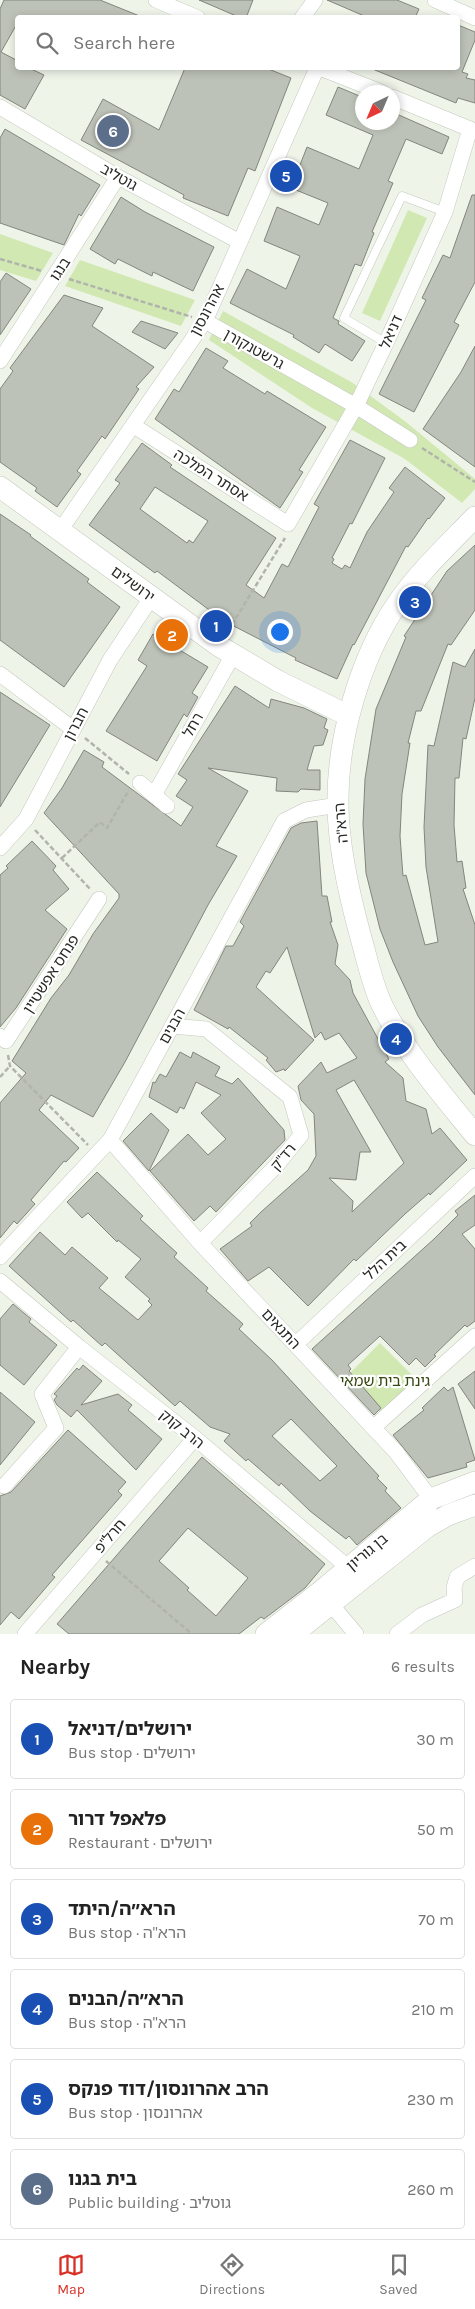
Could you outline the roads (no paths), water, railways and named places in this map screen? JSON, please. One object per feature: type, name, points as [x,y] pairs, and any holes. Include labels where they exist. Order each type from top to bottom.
[{"type":"street","points":[[156,0],[191,15]]},
{"type":"street","points":[[304,15],[315,0]]},
{"type":"street","points":[[435,0],[475,18]]},
{"type":"street","name":"אהרונסון","points":[[59,532],[205,321],[317,70]]},
{"type":"street","points":[[323,70],[362,85]]},
{"type":"street","name":"דניאל","points":[[288,524],[356,406],[386,343],[445,212],[470,129],[400,100]]},
{"type":"street","name":"גוטליב","points":[[0,107],[118,177],[240,242]]},
{"type":"street","name":"בנגו","points":[[0,360],[56,276],[118,177]]},
{"type":"street","name":"גרשטנקורן","points":[[205,321],[356,406],[410,440]]},
{"type":"street","name":"אסתר המלכה","points":[[134,426],[288,524]]},
{"type":"street","name":"ירושלים","points":[[0,487],[59,532],[226,650],[278,681],[349,716]]},
{"type":"street","name":"הרא\"ה","points":[[475,517],[420,576],[397,604],[368,658],[349,716],[341,759],[338,805],[351,898],[381,1002],[401,1040],[421,1069],[475,1135]]},
{"type":"street","name":"חברון","points":[[0,848],[26,819],[110,660],[151,598]]},
{"type":"street","name":"רחל","points":[[154,795],[226,650]]},
{"type":"street","points":[[0,674],[73,729]]},
{"type":"street","points":[[137,781],[167,806]]},
{"type":"street","name":"הבנים","points":[[0,1257],[110,1140],[284,821],[306,810],[338,805]]},
{"type":"street","name":"פנחס אפשטיין","points":[[0,1036],[6,1041],[99,900]]},
{"type":"street","name":"רד\"ק","points":[[172,1026],[206,1029],[290,1097],[301,1135],[277,1165],[200,1243]]},
{"type":"street","name":"התנאים","points":[[110,1140],[200,1243],[396,1452],[431,1498]]},
{"type":"street","name":"בית הלל","points":[[296,1344],[475,1176]]},
{"type":"street","name":"הרב קוק","points":[[3,1288],[194,1438],[355,1574]]},
{"type":"street","points":[[373,1428],[475,1336]]},
{"type":"street","points":[[1,1487],[56,1428],[42,1394],[79,1347]]},
{"type":"street","name":"חרל\"פ","points":[[25,1634],[194,1438]]},
{"type":"street","name":"בן גוריון","points":[[293,1634],[326,1598],[355,1574],[431,1498],[475,1482]]},
{"type":"street","points":[[427,1527],[431,1498]]},
{"type":"street","name":"בן גוריון","points":[[355,1574],[427,1527],[448,1515],[475,1505]]},
{"type":"street","points":[[397,1634],[422,1615],[455,1600],[454,1588],[457,1577],[475,1566]]},
{"type":"street","points":[[326,1598],[356,1634]]},
{"type":"street","name":"בן גוריון","points":[[266,1634],[326,1598]]},
{"type":"lane","points":[[386,343],[344,318],[402,196],[445,212]]},
{"type":"place","name":"בית בגנו","points":[[113,131]]},
{"type":"place","name":"הרב אהרונסון/דוד פנקס","points":[[286,176]]},
{"type":"place","name":"הרא״ה/היתד","points":[[415,602]]},
{"type":"place","name":"ירושלים/דניאל","points":[[216,626]]},
{"type":"place","name":"פלאפל דרור","points":[[172,635]]},
{"type":"place","name":"הרא״ה/הבנים","points":[[396,1039]]},
{"type":"park label","name":"גינת בית שמאי","points":[[385,1381]]}]
